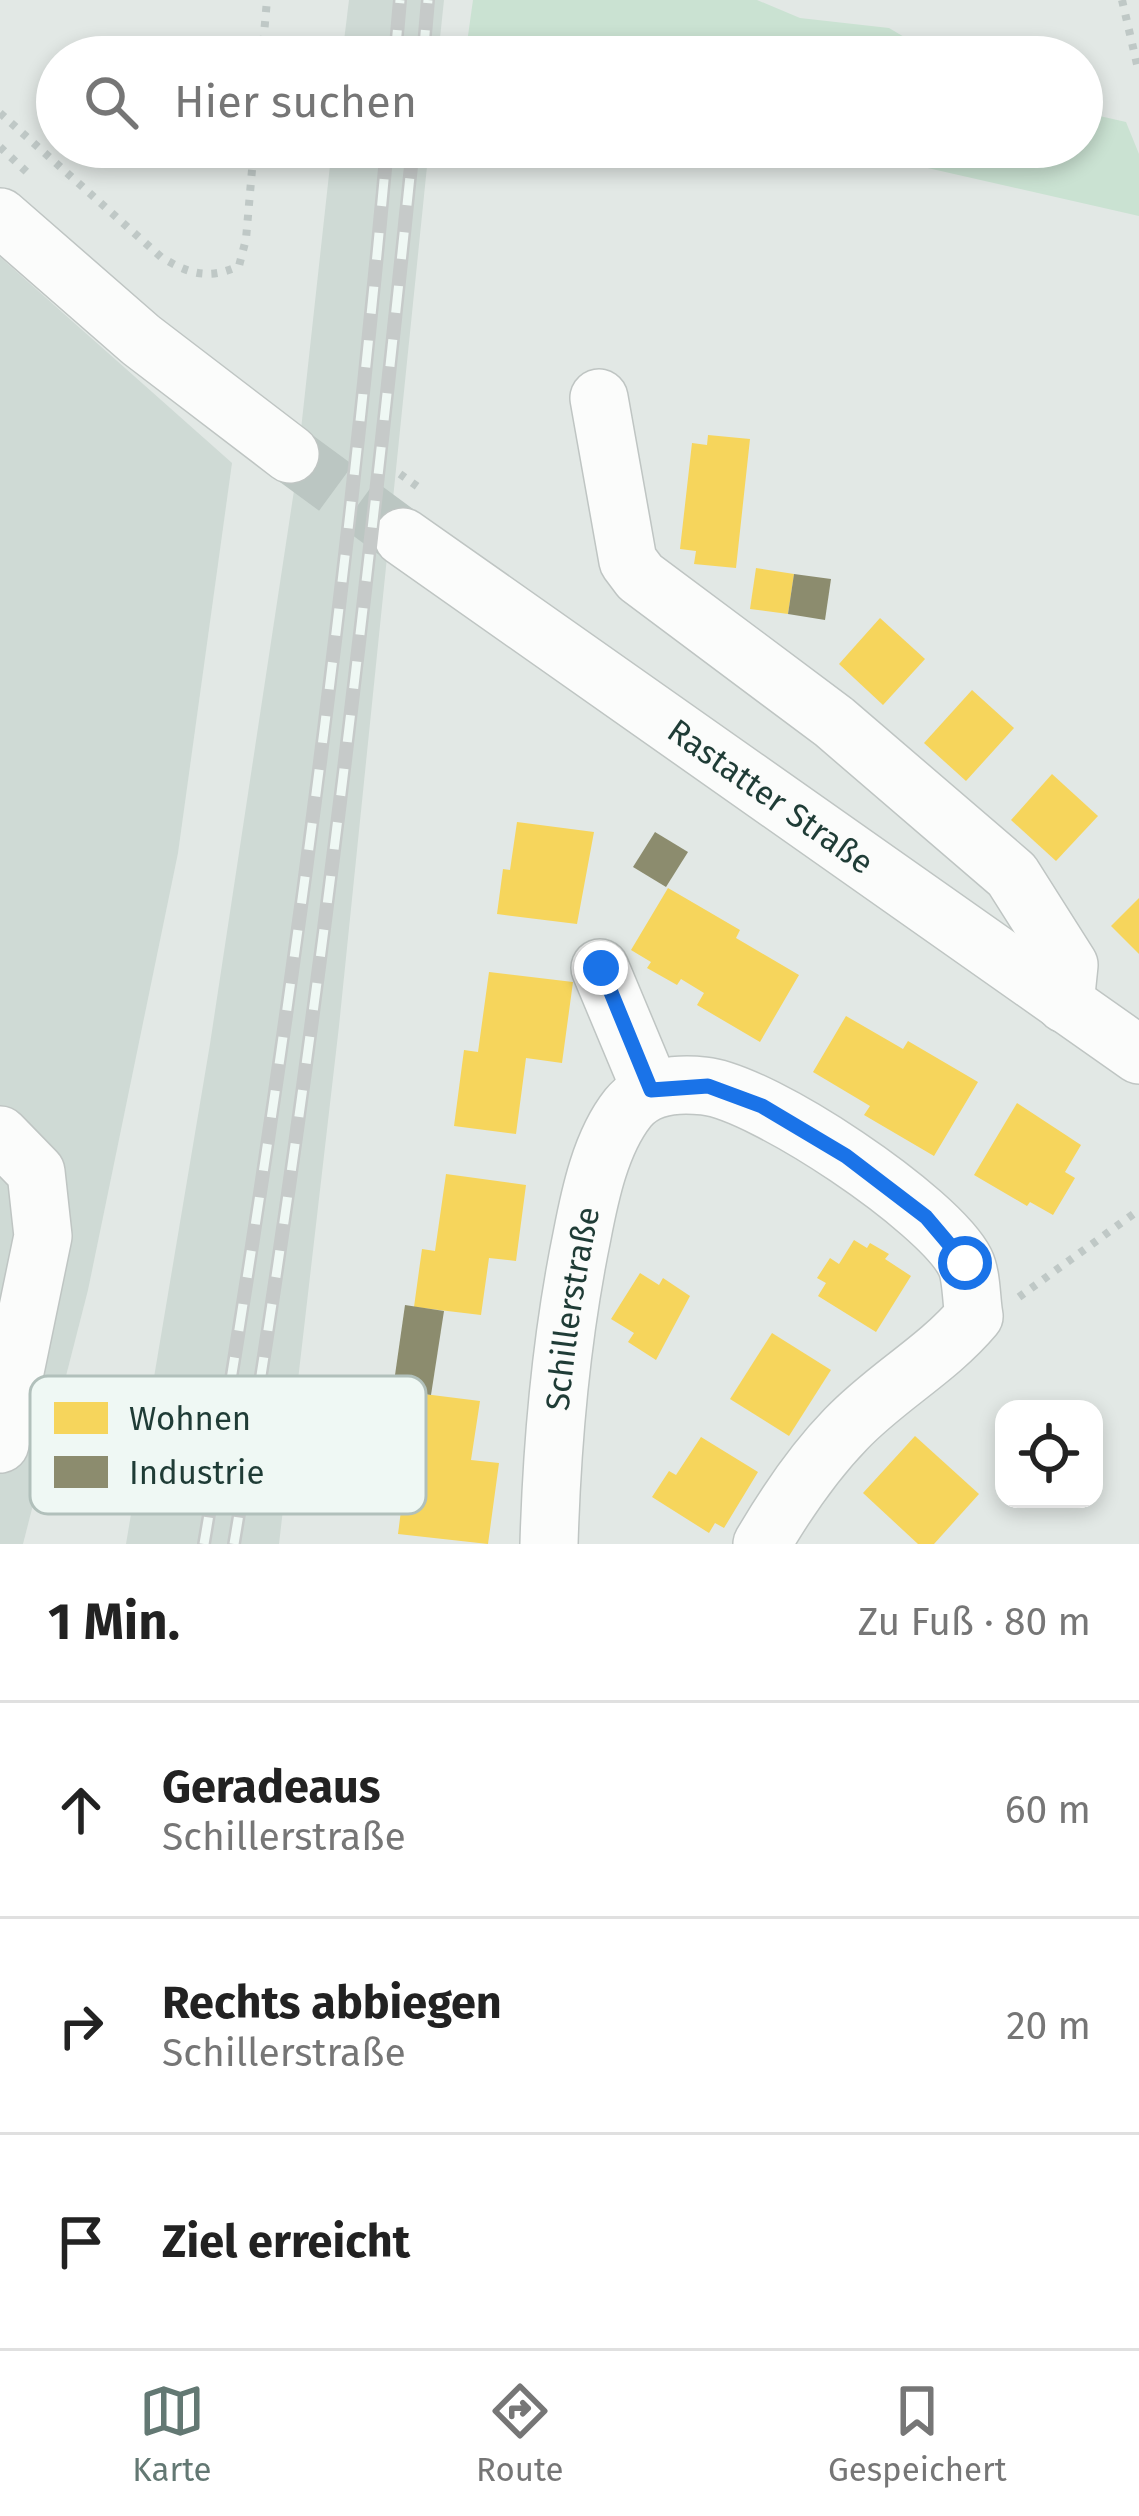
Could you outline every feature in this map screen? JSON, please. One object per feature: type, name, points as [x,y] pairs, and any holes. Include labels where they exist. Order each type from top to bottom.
[{"type":"street","points":[[0,217],[141,340],[290,454]]},
{"type":"street","points":[[599,398],[628,561],[640,577],[834,722],[1012,874],[1069,965],[1065,1004]]},
{"type":"street","name":"Rastatter Straße","points":[[403,537],[1139,1054]]},
{"type":"street","points":[[601,968],[651,1090],[708,1086],[762,1106],[846,1156],[926,1217],[965,1263],[974,1316],[948,1347],[846,1428],[803,1480],[762,1544]]},
{"type":"street","name":"Schillerstraße","points":[[549,1544],[552,1448],[565,1316],[590,1193],[614,1130],[630,1105],[651,1090]]},
{"type":"street","points":[[0,1135],[36,1172],[43,1236],[0,1444]]},
{"type":"path","points":[[264,36],[267,0]]},
{"type":"path","points":[[1122,0],[1139,73]]},
{"type":"path","points":[[0,113],[36,145]]},
{"type":"path","points":[[61,168],[160,257],[188,273],[218,275],[239,266],[251,168]]},
{"type":"path","points":[[974,1316],[1005,1307],[1139,1210]]},
{"type":"shaded area","points":[[349,0],[444,0],[440,36],[345,36]]},
{"type":"shaded area","points":[[330,168],[427,168],[298,1376],[154,1376],[210,1044],[295,484]]},
{"type":"shaded area","points":[[0,257],[232,463],[178,853],[88,1290],[66,1376],[30,1376],[31,1514],[23,1544],[0,1544]]},
{"type":"shaded area","points":[[131,1514],[282,1514],[279,1544],[126,1544]]},
{"type":"green space","points":[[473,0],[757,0],[800,18],[889,28],[903,36],[468,36]]},
{"type":"green space","points":[[1103,117],[1126,122],[1139,154],[1139,216],[928,168],[1103,168]]},
{"type":"building: Wohnen","points":[[708,435],[750,439],[736,568],[694,564],[696,551],[680,549],[692,443],[707,445]]},
{"type":"building: Wohnen","points":[[756,568],[794,574],[788,614],[750,609]]},
{"type":"building: Wohnen","points":[[880,618],[925,659],[883,705],[839,664]]},
{"type":"building: Wohnen","points":[[972,690],[1014,728],[966,781],[924,743]]},
{"type":"building: Wohnen","points":[[1052,774],[1098,816],[1056,861],[1011,820]]},
{"type":"building: Wohnen","points":[[517,822],[594,832],[577,924],[497,914],[503,869],[510,870]]},
{"type":"building: Wohnen","points":[[668,888],[740,930],[736,938],[799,975],[760,1042],[697,1005],[704,993],[647,968],[651,962],[631,950]]},
{"type":"building: Wohnen","points":[[1139,898],[1139,954],[1111,926]]},
{"type":"building: Wohnen","points":[[489,972],[573,982],[562,1063],[526,1058],[516,1134],[454,1126],[464,1050],[478,1052]]},
{"type":"building: Wohnen","points":[[846,1016],[903,1049],[908,1041],[978,1082],[934,1156],[864,1115],[870,1106],[813,1072]]},
{"type":"building: Wohnen","points":[[1017,1103],[1081,1145],[1065,1172],[1075,1178],[1053,1215],[1030,1202],[1027,1206],[974,1175]]},
{"type":"building: Wohnen","points":[[446,1174],[526,1185],[516,1261],[489,1258],[481,1315],[414,1307],[422,1249],[435,1251]]},
{"type":"building: Wohnen","points":[[854,1240],[889,1254],[885,1259],[911,1276],[876,1332],[818,1296],[826,1283],[817,1278],[830,1258],[839,1264]]},
{"type":"building: Wohnen","points":[[640,1273],[659,1285],[663,1278],[690,1296],[656,1360],[628,1342],[634,1333],[611,1319]]},
{"type":"building: Wohnen","points":[[772,1333],[831,1370],[789,1436],[730,1399]]},
{"type":"building: Wohnen","points":[[426,1394],[480,1401],[471,1460],[499,1463],[488,1544],[398,1534],[401,1514],[426,1514]]},
{"type":"building: Wohnen","points":[[915,1436],[979,1494],[934,1544],[918,1544],[863,1493]]},
{"type":"building: Wohnen","points":[[701,1437],[758,1472],[724,1528],[715,1523],[709,1533],[652,1497],[669,1471],[676,1475]]},
{"type":"building: Industrie","points":[[794,574],[831,579],[825,620],[788,614]]},
{"type":"building: Industrie","points":[[655,832],[688,852],[666,887],[633,867]]},
{"type":"building: Industrie","points":[[405,1305],[444,1311],[431,1395],[426,1394],[426,1376],[395,1376]]},
{"type":"tunnel","points":[[290,454],[403,537]]},
{"type":"railway","points":[[397,36],[400,0]]},
{"type":"railway","points":[[425,36],[428,0]]},
{"type":"railway","points":[[231,1376],[309,847],[352,498],[385,168]]},
{"type":"railway","points":[[261,1376],[334,847],[411,168]]},
{"type":"railway","points":[[204,1544],[209,1514]]},
{"type":"railway","points":[[234,1544],[239,1514]]},
{"type":"route","points":[[601,968],[651,1090],[708,1086],[762,1106],[846,1156],[926,1217],[965,1263]]}]
